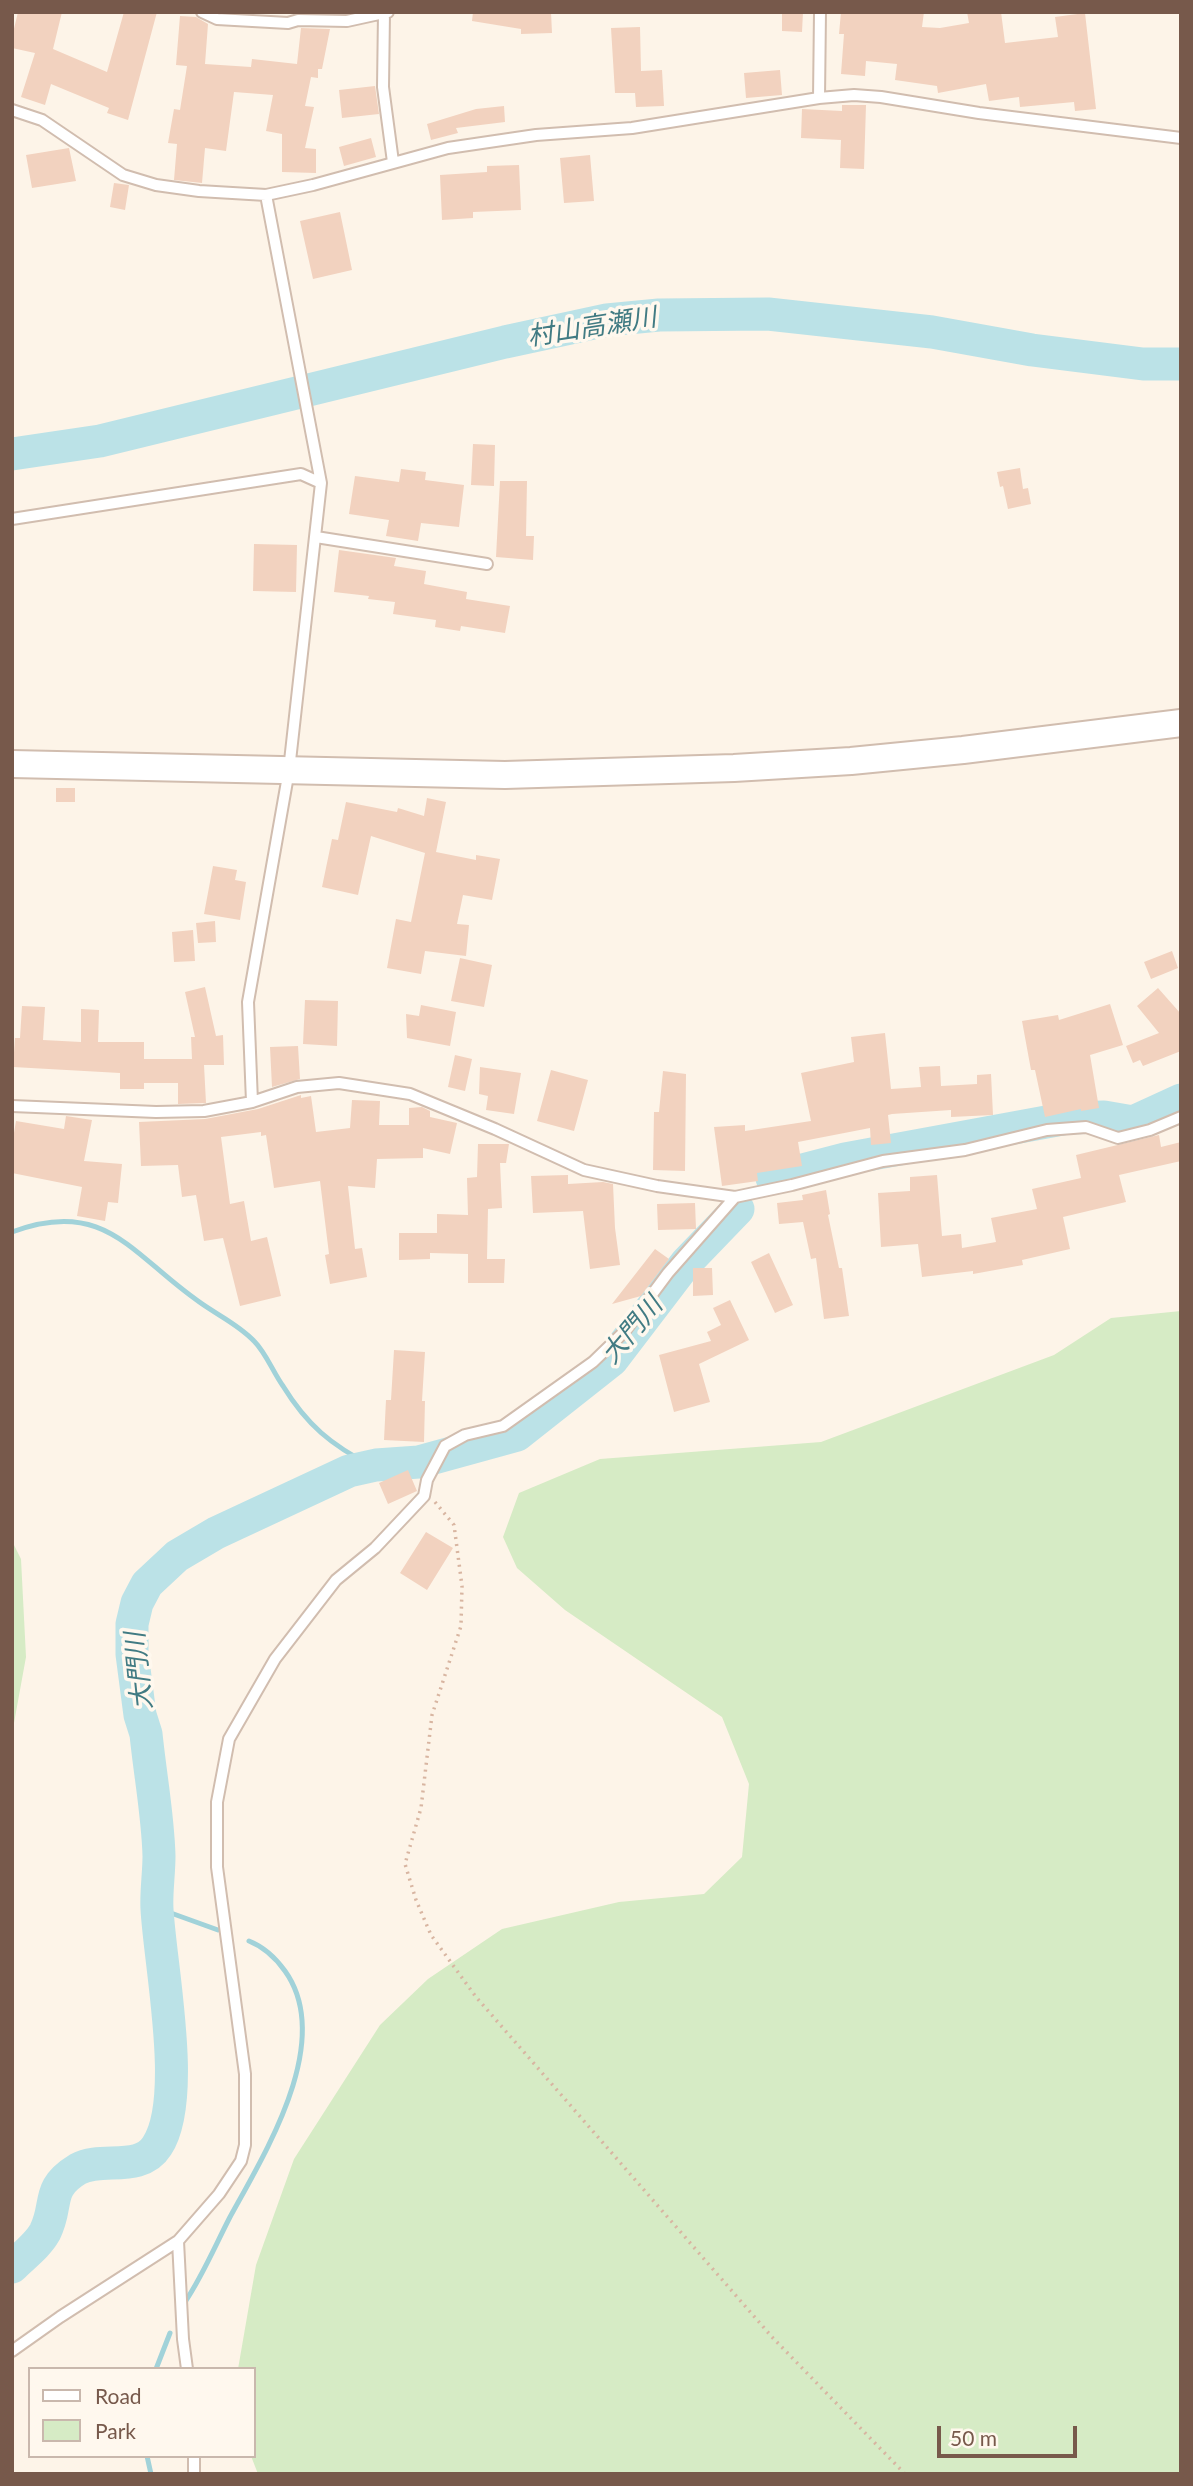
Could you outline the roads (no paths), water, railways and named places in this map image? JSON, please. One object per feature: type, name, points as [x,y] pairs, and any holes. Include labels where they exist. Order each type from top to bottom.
[{"type":"street","points":[[12,764],[505,775],[734,768],[851,761],[963,750],[1181,723]]},
{"type":"lane","points":[[202,12],[218,19],[288,23],[298,20],[347,21],[386,13],[383,87],[393,162]]},
{"type":"lane","points":[[819,98],[820,12]]},
{"type":"lane","points":[[12,110],[42,120],[123,175],[156,185],[265,195],[461,146],[536,135],[632,128],[819,98],[854,95],[1181,138]]},
{"type":"lane","points":[[252,1102],[248,1002],[289,770],[316,537],[320,478],[265,195]]},
{"type":"lane","points":[[12,519],[301,474],[320,478]]},
{"type":"lane","points":[[316,537],[487,564]]},
{"type":"lane","points":[[12,1106],[156,1112],[204,1111],[252,1102],[296,1087],[339,1083],[410,1094],[584,1170],[657,1186],[735,1197],[883,1161],[965,1150],[1047,1130],[1086,1127],[1118,1138],[1150,1130],[1181,1117]]},
{"type":"lane","points":[[12,2351],[178,2241],[219,2194],[241,2161],[246,2145],[244,2074],[217,1867],[217,1802],[229,1739],[275,1659],[336,1580],[374,1548],[424,1496],[427,1480],[445,1446],[465,1435],[503,1426],[593,1362],[624,1332],[668,1273],[735,1197]]},
{"type":"lane","points":[[178,2241],[187,2367]]},
{"type":"waterway","name":"村山高瀬川","points":[[12,454],[100,441],[505,342],[607,320],[659,315],[768,314],[932,332],[1032,350],[1143,364],[1181,364]]},
{"type":"waterway","name":"大門川","points":[[772,1178],[845,1159],[1068,1118],[1104,1117],[1133,1122],[1181,1100]]},
{"type":"waterway","name":"大門川","points":[[12,2267],[42,2237],[49,2222],[54,2197],[68,2176],[88,2165],[141,2159],[157,2146],[166,2125],[170,2097],[170,2031],[157,1909],[159,1863],[156,1810],[132,1654],[132,1624],[137,1603],[147,1584],[177,1556],[216,1533],[349,1471],[376,1465],[419,1462],[517,1435],[612,1360],[686,1263],[738,1209]]},
{"type":"waterway","points":[[12,1232],[44,1223],[71,1222],[94,1226],[115,1236],[198,1301],[248,1335],[311,1423],[332,1442],[372,1466]]},
{"type":"waterway","points":[[157,1908],[218,1930]]},
{"type":"waterway","points":[[185,2302],[276,2129],[299,2063],[302,2030],[298,1999],[285,1971],[277,1961],[264,1949],[249,1941]]},
{"type":"waterway","points":[[157,2367],[170,2333]]},
{"type":"waterway","points":[[147,2458],[151,2474]]}]
